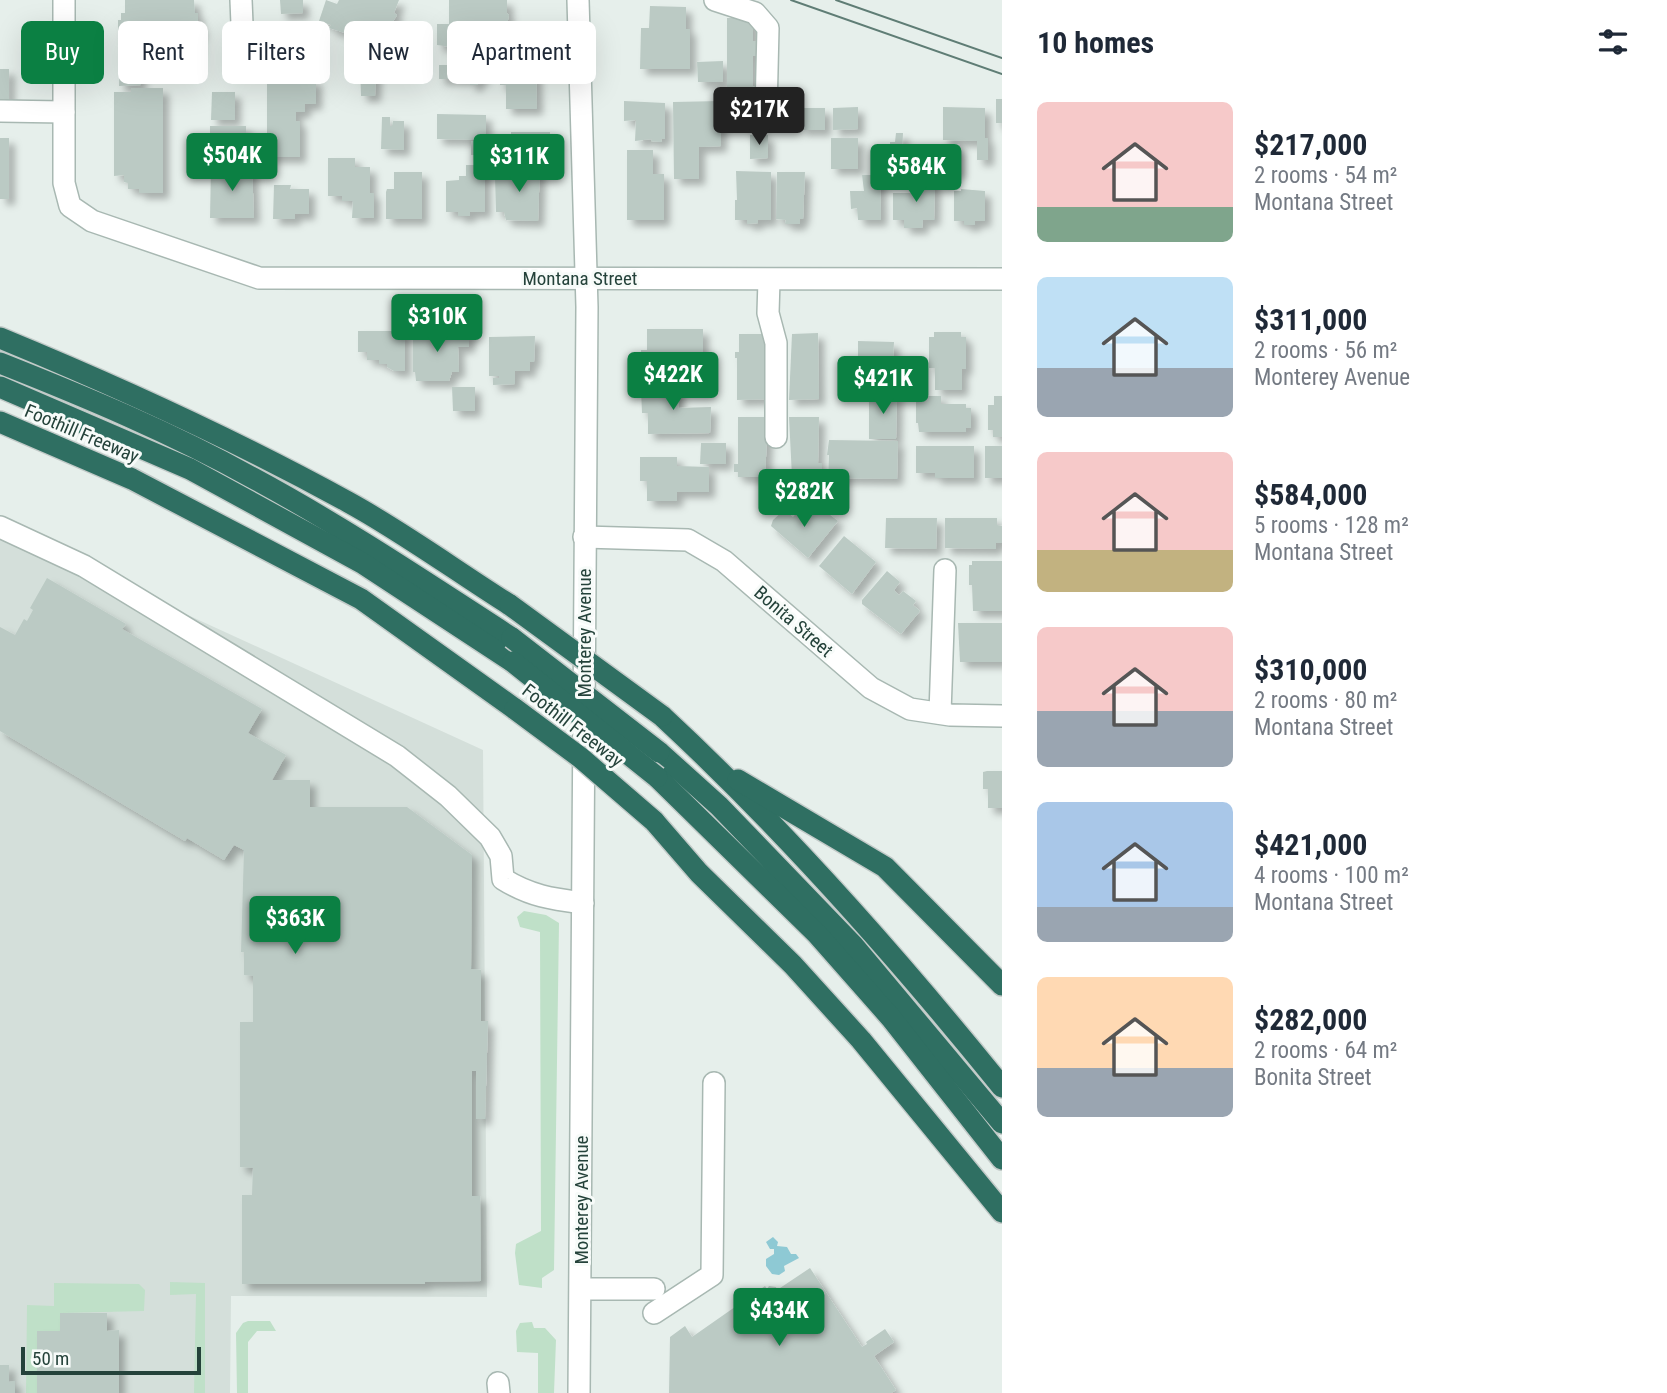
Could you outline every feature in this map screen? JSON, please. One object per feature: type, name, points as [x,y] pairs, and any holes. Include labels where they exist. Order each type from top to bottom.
[{"type":"highway","points":[[0,338],[224,436],[350,503],[510,605],[662,716],[717,767],[863,922],[1002,1087]]},
{"type":"highway","points":[[0,363],[78,394],[253,477],[366,544],[512,638],[659,752],[719,806],[853,945],[1002,1123]]},
{"type":"highway","points":[[0,387],[190,469],[362,564],[513,662],[657,777],[817,934],[891,1018],[1002,1159]]},
{"type":"highway","name":"Foothill Freeway","points":[[0,422],[132,479],[361,599],[581,758],[654,821],[699,873],[793,965],[852,1030],[1002,1212]]},
{"type":"highway","points":[[717,767],[885,867],[1002,985]]},
{"type":"street","points":[[0,111],[64,112],[64,0]]},
{"type":"street","points":[[241,0],[242,21]]},
{"type":"street","name":"Monterey Avenue","points":[[578,0],[585,278],[579,1393]]},
{"type":"street","points":[[715,0],[755,13],[768,28],[766,112]]},
{"type":"street","name":"Montana Street","points":[[64,112],[64,183],[70,206],[92,221],[259,278],[1002,279]]},
{"type":"street","points":[[769,279],[768,313],[776,343],[776,437]]},
{"type":"street","points":[[0,527],[84,566],[397,756],[448,796],[490,837],[501,856],[503,879],[533,894],[583,904]]},
{"type":"street","name":"Bonita Street","points":[[584,537],[688,540],[724,561],[871,688],[910,709],[1002,716]]},
{"type":"street","points":[[940,713],[945,570]]},
{"type":"street","points":[[654,1313],[712,1275],[714,1083]]},
{"type":"street","points":[[581,1289],[654,1289]]},
{"type":"shaded area","points":[[0,529],[483,750],[487,1297],[231,1296],[230,1393],[0,1393]]},
{"type":"green space","points":[[524,911],[546,915],[559,923],[554,1270],[542,1278],[542,1288],[519,1285],[515,1253],[516,1244],[541,1231],[540,932],[520,927],[517,917]]},
{"type":"green space","points":[[170,1282],[205,1283],[205,1393],[194,1393],[196,1294],[170,1295]]},
{"type":"green space","points":[[54,1283],[139,1284],[145,1290],[144,1311],[61,1313],[60,1331],[37,1331],[37,1393],[26,1393],[27,1305],[54,1306]]},
{"type":"green space","points":[[270,1321],[276,1331],[257,1331],[248,1342],[248,1393],[237,1393],[236,1333],[243,1323]]},
{"type":"green space","points":[[532,1322],[534,1328],[545,1328],[556,1340],[554,1393],[538,1393],[538,1353],[517,1352],[516,1331],[520,1323]]},
{"type":"water","points":[[773,1237],[778,1242],[777,1246],[787,1247],[791,1254],[796,1254],[799,1258],[784,1266],[785,1271],[779,1275],[772,1274],[766,1266],[766,1259],[774,1254],[774,1249],[770,1249],[766,1242]]},
{"type":"building","points":[[125,0],[194,0],[198,21],[118,21],[121,20],[121,13],[125,13]]},
{"type":"building","points":[[280,0],[303,0],[303,13],[281,14]]},
{"type":"building","points":[[326,0],[337,4],[339,0],[399,0],[393,21],[344,21],[344,33],[330,28],[330,21],[319,21]]},
{"type":"building","points":[[449,0],[507,0],[508,21],[449,21]]},
{"type":"building","points":[[650,6],[686,7],[686,29],[690,29],[690,69],[640,69],[641,28],[649,28]]},
{"type":"building","points":[[727,18],[753,18],[753,41],[758,41],[758,56],[753,56],[753,86],[759,86],[759,109],[753,108],[753,121],[727,120]]},
{"type":"building","points":[[437,24],[447,24],[447,46],[437,45]]},
{"type":"building","points":[[723,61],[723,82],[698,82],[697,62]]},
{"type":"building","points":[[439,65],[447,65],[447,79],[439,79]]},
{"type":"building","points":[[0,69],[9,69],[9,103],[0,103]]},
{"type":"building","points":[[119,84],[141,85],[119,86]]},
{"type":"building","points":[[267,84],[316,84],[316,104],[305,104],[305,112],[296,112],[296,121],[300,121],[300,157],[267,157]]},
{"type":"building","points":[[361,84],[375,84],[375,96],[361,96]]},
{"type":"building","points":[[536,84],[537,109],[506,109],[506,85],[500,85]]},
{"type":"building","points":[[131,88],[163,88],[163,193],[139,193],[139,189],[128,189],[124,175],[114,176],[114,92],[131,92]]},
{"type":"building","points":[[212,92],[235,92],[235,120],[211,120]]},
{"type":"building","points":[[996,99],[1002,99],[1002,123],[996,123]]},
{"type":"building","points":[[624,101],[665,103],[665,139],[661,139],[662,142],[651,141],[652,139],[635,141],[636,120],[624,121]]},
{"type":"building","points":[[721,101],[721,146],[699,147],[699,179],[674,179],[673,102]]},
{"type":"building","points":[[858,107],[858,129],[833,130],[833,108]]},
{"type":"building","points":[[943,107],[985,108],[988,160],[977,160],[977,141],[943,140]]},
{"type":"building","points":[[800,108],[825,108],[825,130],[800,130]]},
{"type":"building","points":[[437,114],[486,115],[486,140],[437,139]]},
{"type":"building","points":[[382,117],[390,117],[390,126],[393,121],[404,121],[404,150],[381,149]]},
{"type":"building","points":[[210,126],[246,126],[246,137],[251,138],[250,162],[210,162]]},
{"type":"building","points":[[511,132],[550,132],[550,158],[510,157],[511,148],[506,148],[506,136],[511,136]]},
{"type":"building","points":[[896,133],[903,133],[901,176],[884,175],[885,154],[890,154],[890,142],[895,142]]},
{"type":"building","points":[[750,135],[768,135],[768,158],[750,159]]},
{"type":"building","points":[[0,138],[9,138],[9,199],[0,199]]},
{"type":"building","points":[[831,138],[858,138],[858,169],[831,169]]},
{"type":"building","points":[[471,141],[485,142],[484,155],[471,155]]},
{"type":"building","points":[[941,144],[960,145],[960,173],[940,173]]},
{"type":"building","points":[[627,150],[653,150],[653,174],[664,174],[664,220],[627,220]]},
{"type":"building","points":[[489,155],[506,155],[506,172],[489,172]]},
{"type":"building","points":[[328,158],[355,158],[355,167],[370,167],[374,218],[352,218],[353,201],[342,201],[342,196],[328,196]]},
{"type":"building","points":[[516,164],[540,165],[538,221],[506,220],[504,212],[496,212],[495,178],[516,178]]},
{"type":"building","points":[[466,165],[485,165],[485,212],[470,212],[470,216],[458,216],[458,212],[446,212],[446,181],[459,180],[459,176],[466,176]]},
{"type":"building","points":[[211,167],[252,167],[254,218],[210,218]]},
{"type":"building","points":[[736,171],[771,172],[771,220],[758,220],[758,223],[747,224],[747,220],[735,220]]},
{"type":"building","points":[[394,172],[422,172],[422,219],[386,219],[386,192],[387,189],[394,189]]},
{"type":"building","points":[[777,172],[805,172],[803,219],[800,219],[800,224],[785,224],[786,220],[776,219]]},
{"type":"building","points":[[862,175],[880,175],[881,220],[858,220],[857,208],[851,209],[850,191],[864,191]]},
{"type":"building","points":[[918,176],[933,176],[934,220],[923,220],[922,228],[904,228],[904,220],[893,220],[893,193],[918,193]]},
{"type":"building","points":[[274,185],[291,185],[290,189],[309,189],[309,214],[295,214],[295,219],[273,219]]},
{"type":"building","points":[[954,191],[985,191],[985,221],[964,225],[964,221],[954,221]]},
{"type":"building","points":[[647,329],[703,329],[703,354],[691,354],[691,372],[640,372],[641,350],[647,350]]},
{"type":"building","points":[[358,331],[405,331],[405,371],[394,371],[387,367],[387,364],[379,364],[379,360],[367,360],[367,352],[358,352]]},
{"type":"building","points":[[413,331],[469,332],[469,347],[458,347],[459,372],[452,372],[449,381],[416,381],[413,372]]},
{"type":"building","points":[[934,332],[961,332],[961,337],[966,337],[966,369],[962,369],[962,390],[935,390],[935,368],[929,368],[929,337],[934,337]]},
{"type":"building","points":[[818,333],[819,399],[789,400],[792,334]]},
{"type":"building","points":[[739,334],[764,334],[769,399],[737,400],[735,352],[739,352]]},
{"type":"building","points":[[535,336],[534,362],[530,362],[530,371],[515,371],[515,384],[493,385],[493,378],[499,376],[489,376],[489,337]]},
{"type":"building","points":[[858,341],[894,342],[893,360],[898,360],[898,391],[855,388],[855,382],[858,382]]},
{"type":"building","points":[[653,381],[676,381],[679,408],[711,407],[710,433],[648,434],[648,413],[642,413],[641,390],[653,390]]},
{"type":"building","points":[[452,387],[475,387],[475,411],[453,411]]},
{"type":"building","points":[[869,392],[897,393],[896,439],[869,439]]},
{"type":"building","points":[[916,396],[941,396],[941,404],[966,404],[966,408],[971,408],[971,428],[966,428],[966,432],[919,432],[916,423]]},
{"type":"building","points":[[994,396],[1002,396],[1002,437],[993,437],[993,430],[988,430],[988,405],[994,405]]},
{"type":"building","points":[[738,417],[768,417],[765,477],[738,477],[738,472],[734,472],[734,464],[738,464]]},
{"type":"building","points":[[789,417],[819,417],[818,463],[822,463],[822,471],[818,471],[818,476],[792,477]]},
{"type":"building","points":[[829,440],[898,441],[897,479],[828,478]]},
{"type":"building","points":[[701,443],[726,443],[726,464],[700,464]]},
{"type":"building","points":[[916,446],[974,446],[974,478],[935,478],[935,473],[916,473]]},
{"type":"building","points":[[985,446],[1002,446],[1002,478],[985,478]]},
{"type":"building","points":[[640,457],[677,457],[677,466],[709,467],[709,492],[677,492],[677,501],[647,501],[647,481],[640,481]]},
{"type":"building","points":[[800,509],[808,515],[813,509],[824,514],[826,512],[838,521],[808,558],[771,526],[773,520],[784,510],[793,517]]},
{"type":"building","points":[[886,518],[937,518],[936,549],[885,548]]},
{"type":"building","points":[[945,518],[997,518],[997,525],[1002,526],[1002,543],[996,543],[996,549],[945,548]]},
{"type":"building","points":[[844,536],[876,562],[852,594],[819,566]]},
{"type":"building","points":[[972,561],[1002,561],[1002,611],[973,611],[972,585],[969,585],[969,565],[972,565]]},
{"type":"building","points":[[887,571],[900,582],[894,590],[899,595],[903,591],[916,601],[913,605],[920,611],[901,634],[862,604],[862,600]]},
{"type":"building","points":[[47,578],[126,624],[122,629],[262,709],[248,733],[286,755],[272,780],[310,780],[310,807],[407,807],[472,855],[471,969],[481,970],[481,1021],[488,1021],[485,1119],[476,1119],[476,1071],[472,1071],[472,1196],[480,1196],[481,1281],[425,1284],[242,1284],[242,1195],[252,1195],[253,1168],[240,1167],[240,1022],[253,1022],[253,976],[244,975],[244,952],[241,952],[244,850],[234,845],[224,860],[187,838],[185,841],[0,731],[0,627],[15,635],[24,619],[27,621],[33,610],[30,608]]},
{"type":"building","points":[[958,623],[1002,623],[1002,662],[960,662]]},
{"type":"building","points":[[1002,771],[1002,808],[988,808],[988,789],[983,789],[983,772]]},
{"type":"building","points":[[810,1268],[862,1347],[885,1329],[894,1342],[874,1356],[896,1390],[891,1393],[669,1393],[670,1337],[685,1326],[692,1337],[765,1286],[767,1289],[769,1286],[776,1287],[777,1290]]},
{"type":"building","points":[[60,1313],[107,1313],[107,1331],[119,1330],[119,1393],[37,1393],[37,1331],[60,1331]]},
{"type":"building","points":[[0,1365],[9,1365],[9,1382],[15,1381],[15,1393],[0,1393]]},
{"type":"tram line","points":[[791,0],[1002,74]]},
{"type":"tram line","points":[[836,0],[1002,58]]}]
